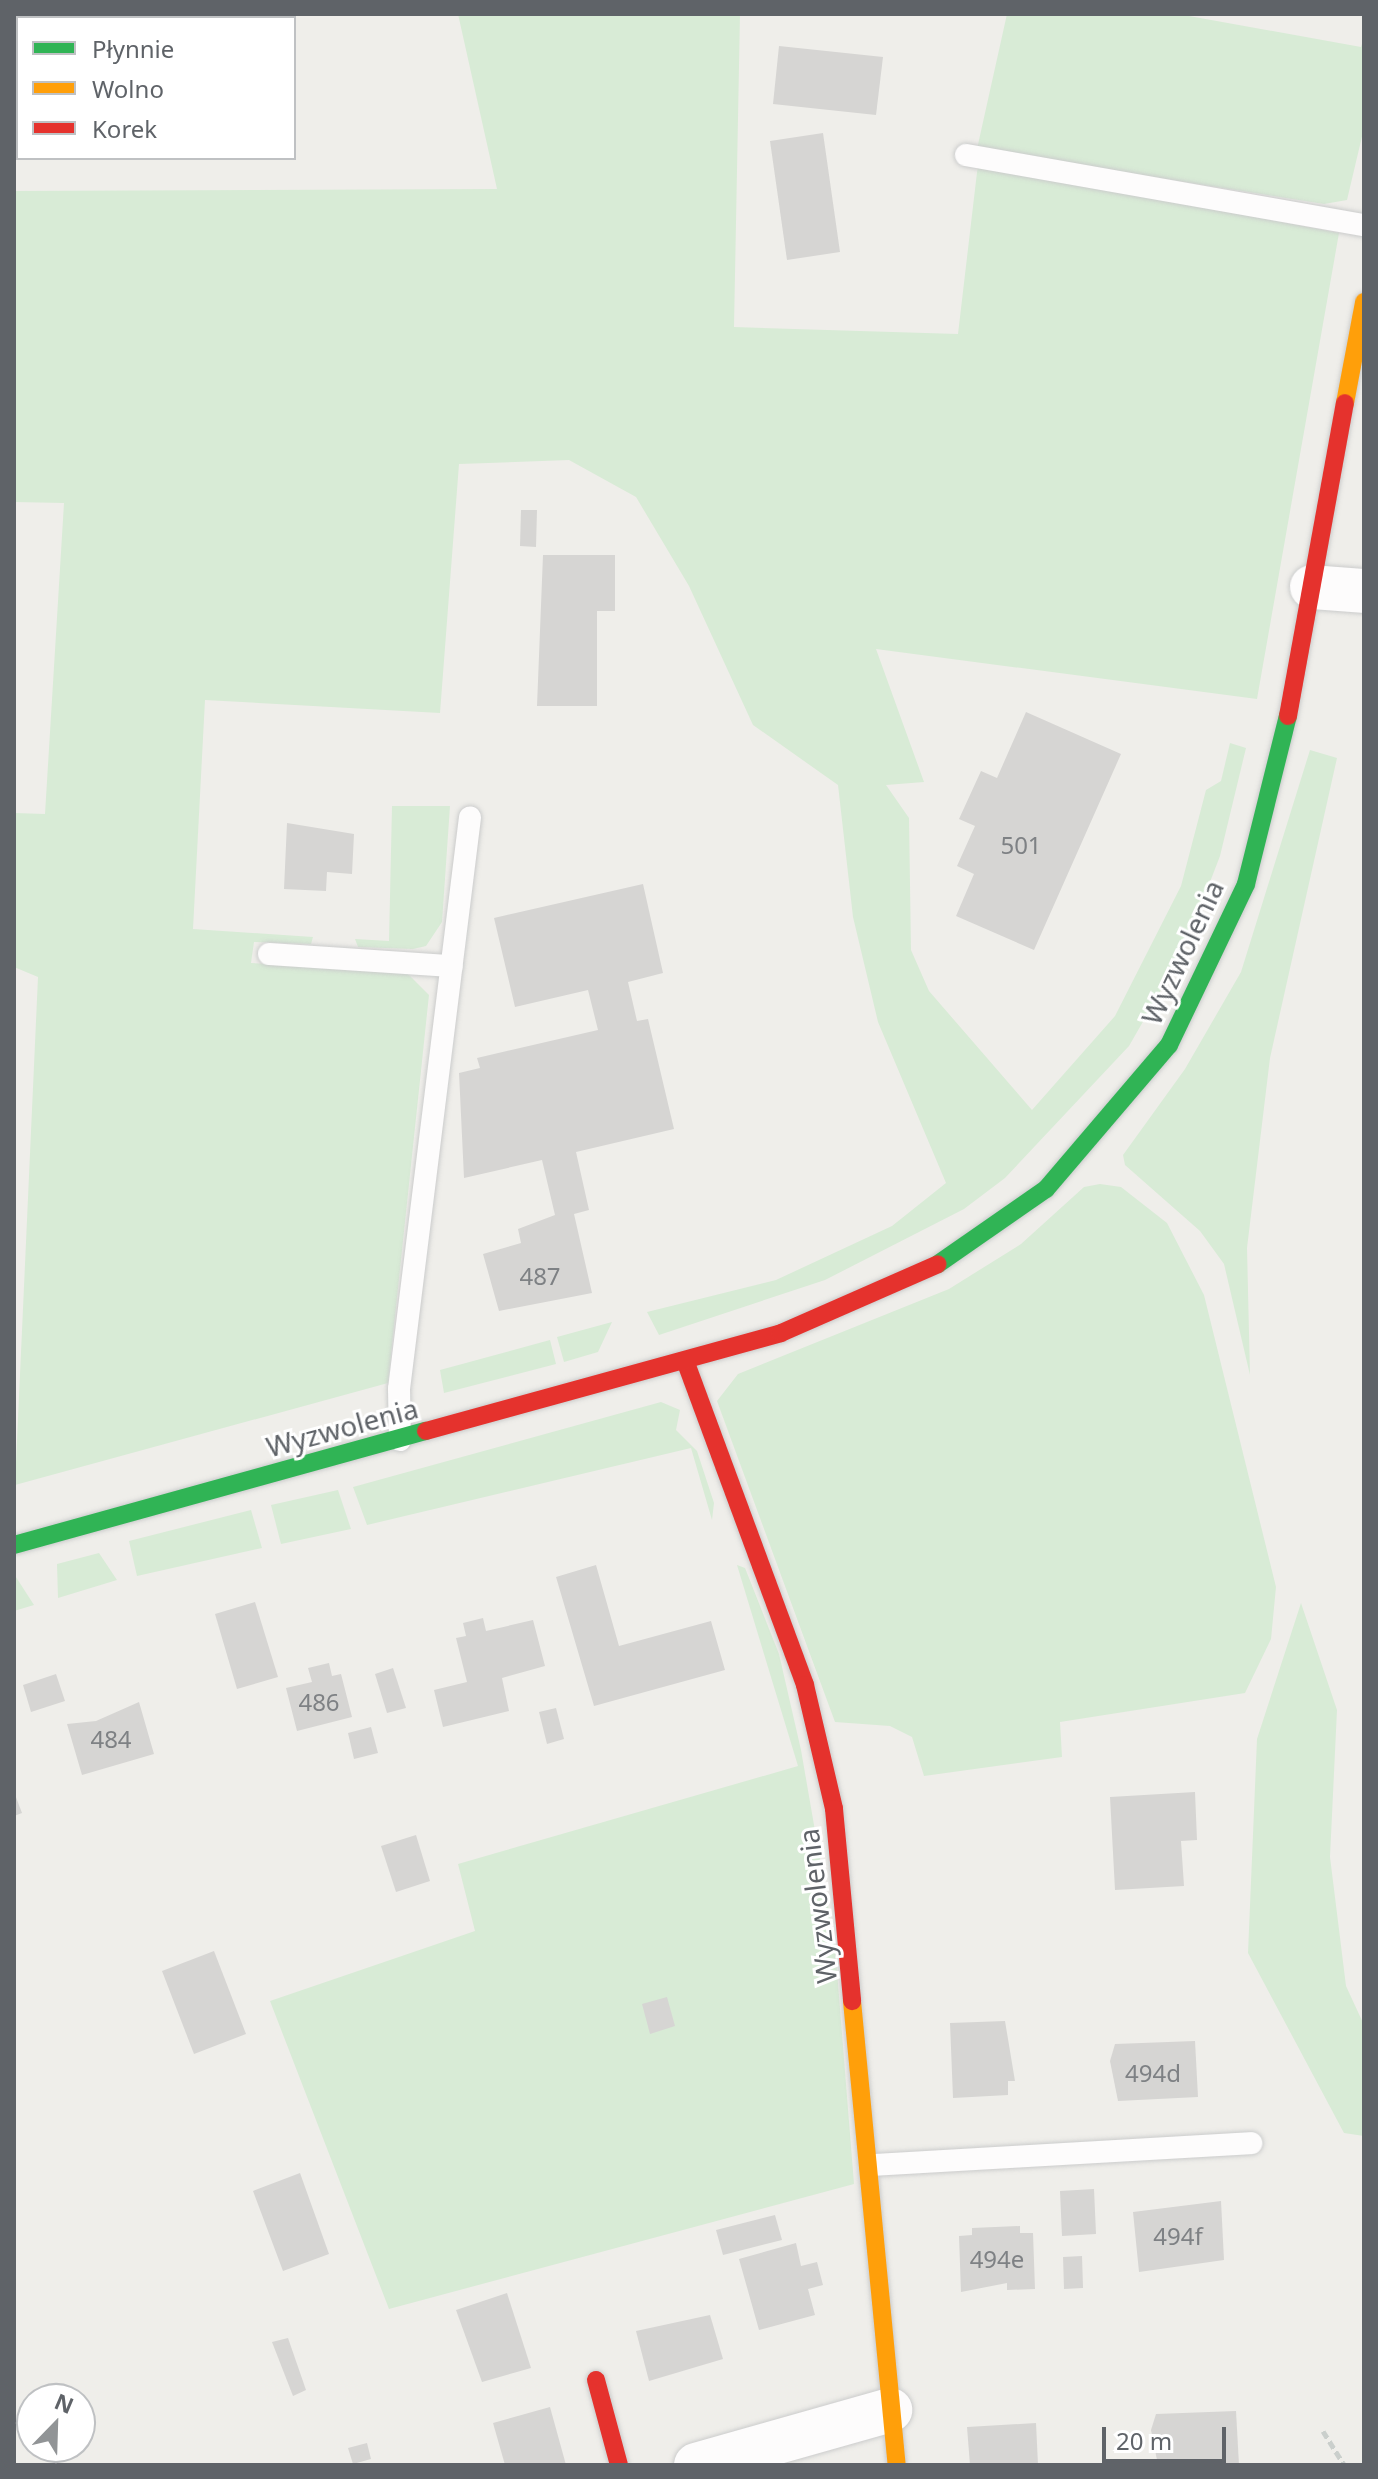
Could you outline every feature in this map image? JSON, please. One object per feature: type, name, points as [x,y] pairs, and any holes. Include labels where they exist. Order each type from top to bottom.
[{"type":"street","name":"Wyzwolenia","points":[[14,1545],[686,1363],[823,1317],[959,1252],[1046,1189],[1134,1094],[1202,988],[1246,884],[1312,587],[1364,302]]},
{"type":"street","points":[[1312,587],[1364,591]]},
{"type":"street","name":"Wyzwolenia","points":[[686,1363],[776,1601],[823,1749],[873,2165],[890,2410],[897,2465]]},
{"type":"street","points":[[596,2380],[619,2465]]},
{"type":"street","points":[[696,2465],[890,2410]]},
{"type":"lane","points":[[966,155],[1364,225]]},
{"type":"lane","points":[[400,1440],[399,1389],[470,817]]},
{"type":"lane","points":[[269,954],[452,966]]},
{"type":"lane","points":[[873,2165],[1251,2143]]},
{"type":"path","points":[[1323,2431],[1344,2465]]},
{"type":"green space","points":[[458,14],[740,14],[734,327],[958,334],[978,164],[1339,233],[1257,699],[876,649],[924,782],[886,785],[909,818],[911,950],[929,991],[1032,1110],[1115,1016],[1181,886],[1206,790],[1221,781],[1230,743],[1246,748],[1220,856],[1183,952],[1129,1046],[1005,1178],[964,1209],[825,1280],[659,1335],[647,1312],[776,1280],[892,1226],[946,1183],[878,1022],[853,917],[838,785],[753,725],[689,586],[636,497],[569,460],[459,464],[440,713],[205,700],[193,929],[313,937],[311,944],[254,942],[251,963],[406,972],[429,995],[388,1383],[15,1485],[38,977],[14,967],[14,813],[45,814],[64,503],[14,502],[14,191],[497,189]]},
{"type":"green space","points":[[1007,14],[1178,14],[1361,47],[1364,37],[1364,128],[1347,200],[1324,204],[977,149]]},
{"type":"green space","points":[[1310,750],[1337,758],[1270,1058],[1247,1248],[1250,1375],[1224,1264],[1200,1231],[1125,1165],[1123,1155],[1185,1069],[1241,972]]},
{"type":"green space","points":[[392,806],[450,806],[442,922],[426,946],[413,949],[358,947],[355,939],[389,941]]},
{"type":"green space","points":[[1100,1184],[1121,1187],[1167,1223],[1204,1295],[1276,1587],[1271,1639],[1245,1693],[1060,1722],[1062,1757],[924,1776],[912,1737],[890,1726],[835,1722],[717,1401],[738,1374],[949,1289],[1021,1244],[1084,1187]]},
{"type":"green space","points":[[612,1322],[598,1352],[564,1362],[557,1337]]},
{"type":"green space","points":[[550,1340],[556,1364],[444,1393],[440,1370]]},
{"type":"green space","points":[[661,1402],[680,1410],[676,1430],[697,1451],[714,1503],[712,1520],[691,1448],[367,1525],[353,1487]]},
{"type":"green space","points":[[338,1490],[351,1529],[281,1544],[271,1505]]},
{"type":"green space","points":[[251,1510],[262,1548],[137,1576],[129,1541]]},
{"type":"green space","points":[[99,1553],[117,1580],[58,1598],[57,1564]]},
{"type":"green space","points":[[737,1565],[745,1568],[779,1654],[801,1750],[835,1946],[854,2184],[389,2309],[270,2001],[475,1931],[458,1864],[798,1766]]},
{"type":"green space","points":[[14,1574],[34,1605],[14,1611]]},
{"type":"green space","points":[[1301,1603],[1337,1710],[1330,1857],[1346,1986],[1364,2025],[1364,2136],[1344,2133],[1248,1953],[1257,1739]]},
{"type":"building","points":[[779,46],[883,57],[876,115],[773,104]]},
{"type":"building","points":[[823,133],[840,252],[787,260],[770,141]]},
{"type":"building","points":[[521,510],[537,510],[536,547],[520,546]]},
{"type":"building","points":[[543,555],[615,555],[615,611],[597,611],[597,706],[537,706]]},
{"type":"building","points":[[1026,712],[1121,754],[1034,950],[956,916],[974,874],[957,866],[975,826],[959,819],[981,771],[997,778]]},
{"type":"building","points":[[287,823],[354,834],[352,874],[327,872],[326,891],[284,889]]},
{"type":"building","points":[[643,884],[663,973],[628,982],[637,1021],[648,1019],[674,1129],[576,1152],[589,1210],[574,1214],[592,1293],[499,1311],[483,1254],[521,1243],[518,1229],[555,1215],[542,1160],[464,1178],[459,1073],[480,1068],[477,1058],[598,1030],[588,990],[515,1007],[494,918]]},
{"type":"building","points":[[596,1565],[619,1646],[711,1621],[725,1670],[594,1706],[556,1577]]},
{"type":"building","points":[[255,1602],[278,1677],[237,1689],[215,1614]]},
{"type":"building","points":[[483,1618],[486,1631],[533,1620],[545,1666],[502,1678],[509,1711],[443,1727],[434,1690],[467,1682],[456,1638],[466,1636],[463,1623]]},
{"type":"building","points":[[329,1663],[332,1676],[341,1674],[352,1717],[297,1731],[286,1688],[312,1682],[308,1668]]},
{"type":"building","points":[[393,1668],[406,1708],[387,1713],[375,1674]]},
{"type":"building","points":[[56,1674],[65,1701],[31,1712],[23,1685]]},
{"type":"building","points":[[139,1702],[154,1754],[82,1775],[67,1724],[96,1721]]},
{"type":"building","points":[[556,1708],[564,1739],[547,1744],[539,1712]]},
{"type":"building","points":[[371,1727],[378,1753],[354,1759],[348,1733]]},
{"type":"building","points":[[14,1792],[22,1813],[14,1816]]},
{"type":"building","points":[[1195,1792],[1197,1840],[1181,1841],[1184,1886],[1115,1890],[1110,1797]]},
{"type":"building","points":[[416,1835],[430,1881],[396,1892],[381,1846]]},
{"type":"building","points":[[214,1951],[246,2034],[194,2054],[162,1971]]},
{"type":"building","points":[[667,1997],[675,2026],[650,2034],[642,2004]]},
{"type":"building","points":[[1005,2021],[1015,2081],[1008,2081],[1008,2095],[953,2098],[950,2023]]},
{"type":"building","points":[[1195,2041],[1198,2097],[1118,2101],[1110,2061],[1115,2044]]},
{"type":"building","points":[[300,2173],[329,2254],[283,2271],[253,2191]]},
{"type":"building","points":[[1094,2189],[1096,2234],[1062,2236],[1060,2191]]},
{"type":"building","points":[[1221,2201],[1224,2260],[1139,2272],[1133,2212]]},
{"type":"building","points":[[775,2215],[782,2240],[723,2255],[716,2230]]},
{"type":"building","points":[[1020,2226],[1020,2233],[1033,2233],[1035,2289],[1007,2290],[1007,2283],[961,2292],[959,2236],[972,2235],[972,2228]]},
{"type":"building","points":[[796,2243],[801,2266],[817,2262],[823,2285],[808,2289],[815,2315],[759,2330],[739,2259]]},
{"type":"building","points":[[1082,2256],[1083,2288],[1064,2289],[1063,2257]]},
{"type":"building","points":[[507,2293],[531,2368],[482,2382],[456,2310]]},
{"type":"building","points":[[710,2315],[723,2359],[649,2381],[636,2331]]},
{"type":"building","points":[[288,2338],[306,2390],[293,2396],[272,2342]]},
{"type":"building","points":[[550,2407],[566,2465],[505,2465],[493,2423]]},
{"type":"building","points":[[1236,2411],[1239,2465],[1158,2465],[1151,2430],[1156,2414]]},
{"type":"building","points":[[1036,2423],[1038,2465],[970,2465],[967,2427]]},
{"type":"building","points":[[367,2443],[371,2459],[353,2464],[348,2448]]},
{"type":"traffic: fast","points":[[938,1264],[1046,1189],[1169,1045],[1246,884],[1288,716]]},
{"type":"traffic: fast","points":[[14,1545],[426,1431]]},
{"type":"traffic: slow","points":[[1345,403],[1364,302]]},
{"type":"traffic: slow","points":[[852,2001],[897,2465]]},
{"type":"traffic: jam","points":[[1288,716],[1345,403]]},
{"type":"traffic: jam","points":[[426,1431],[781,1333],[938,1264]]},
{"type":"traffic: jam","points":[[686,1363],[805,1685],[834,1809],[852,2001]]},
{"type":"traffic: jam","points":[[596,2380],[619,2465]]}]
